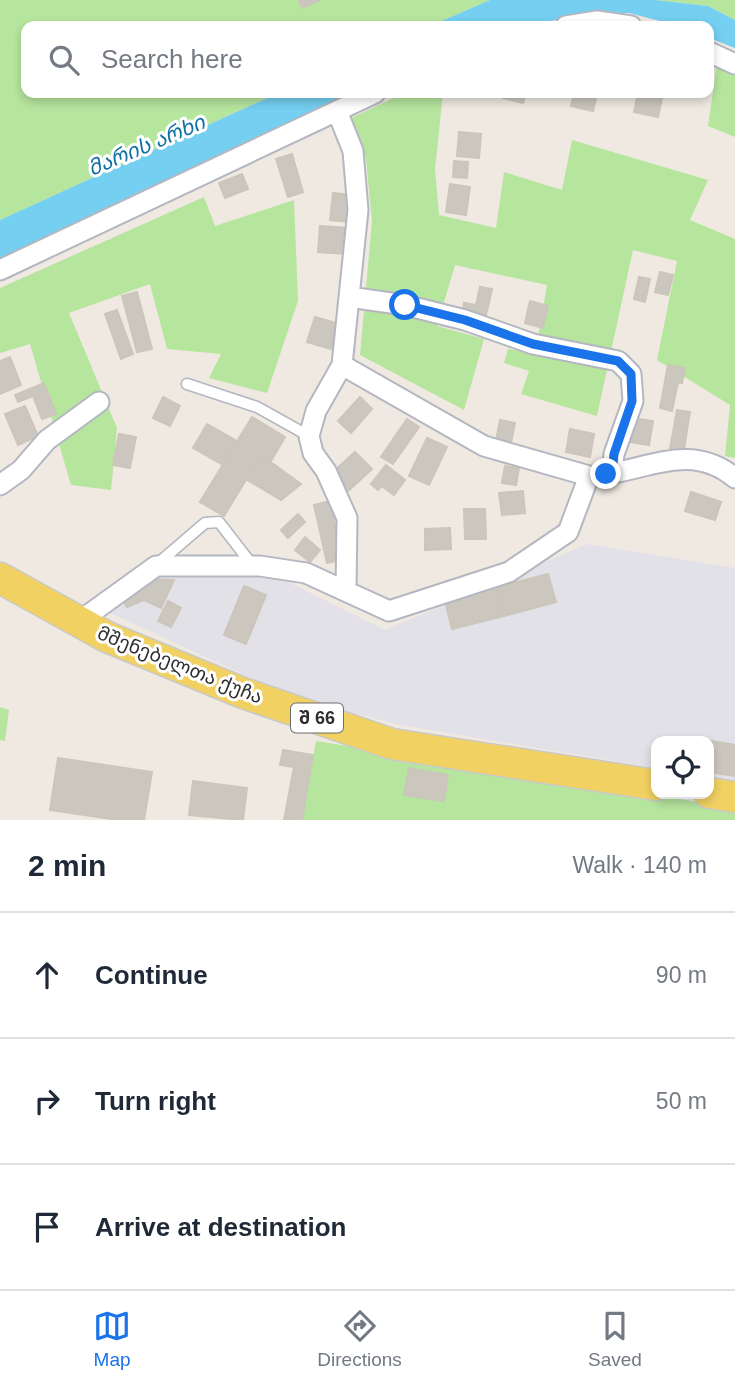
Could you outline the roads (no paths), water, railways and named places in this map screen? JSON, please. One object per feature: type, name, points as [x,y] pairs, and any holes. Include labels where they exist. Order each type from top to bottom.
[{"type":"main road","name":"მშენებელთა ქუჩა","points":[[1,576],[77,623],[107,637],[243,693],[392,744],[651,784]]},
{"type":"main road","points":[[714,794],[735,797]]},
{"type":"street","points":[[714,54],[735,64]]},
{"type":"street","points":[[0,270],[364,98]]},
{"type":"street","points":[[337,111],[353,151],[358,210],[342,365],[316,411],[309,436],[313,453],[326,471],[347,519],[346,591]]},
{"type":"street","points":[[349,298],[405,305],[465,320],[533,344],[618,361],[631,374],[632,401],[614,454],[612,473]]},
{"type":"street","points":[[342,365],[484,446],[589,476],[670,458],[710,463],[735,478]]},
{"type":"street","points":[[0,485],[22,471],[47,440],[99,402]]},
{"type":"street","points":[[77,623],[156,566],[253,566],[306,573],[389,611],[509,572],[568,532],[589,476]]},
{"type":"lane","points":[[187,384],[257,407],[309,436]]},
{"type":"lane","points":[[156,566],[205,523],[219,522],[253,566]]},
{"type":"water","points":[[490,0],[655,0],[708,6],[735,20],[735,48],[714,40],[714,21],[660,21],[629,13],[592,14],[550,21],[442,21]]},
{"type":"water","points":[[267,98],[346,98],[0,259],[0,220]]},
{"type":"water label","name":"მარის არხი","points":[[146,145]]}]
